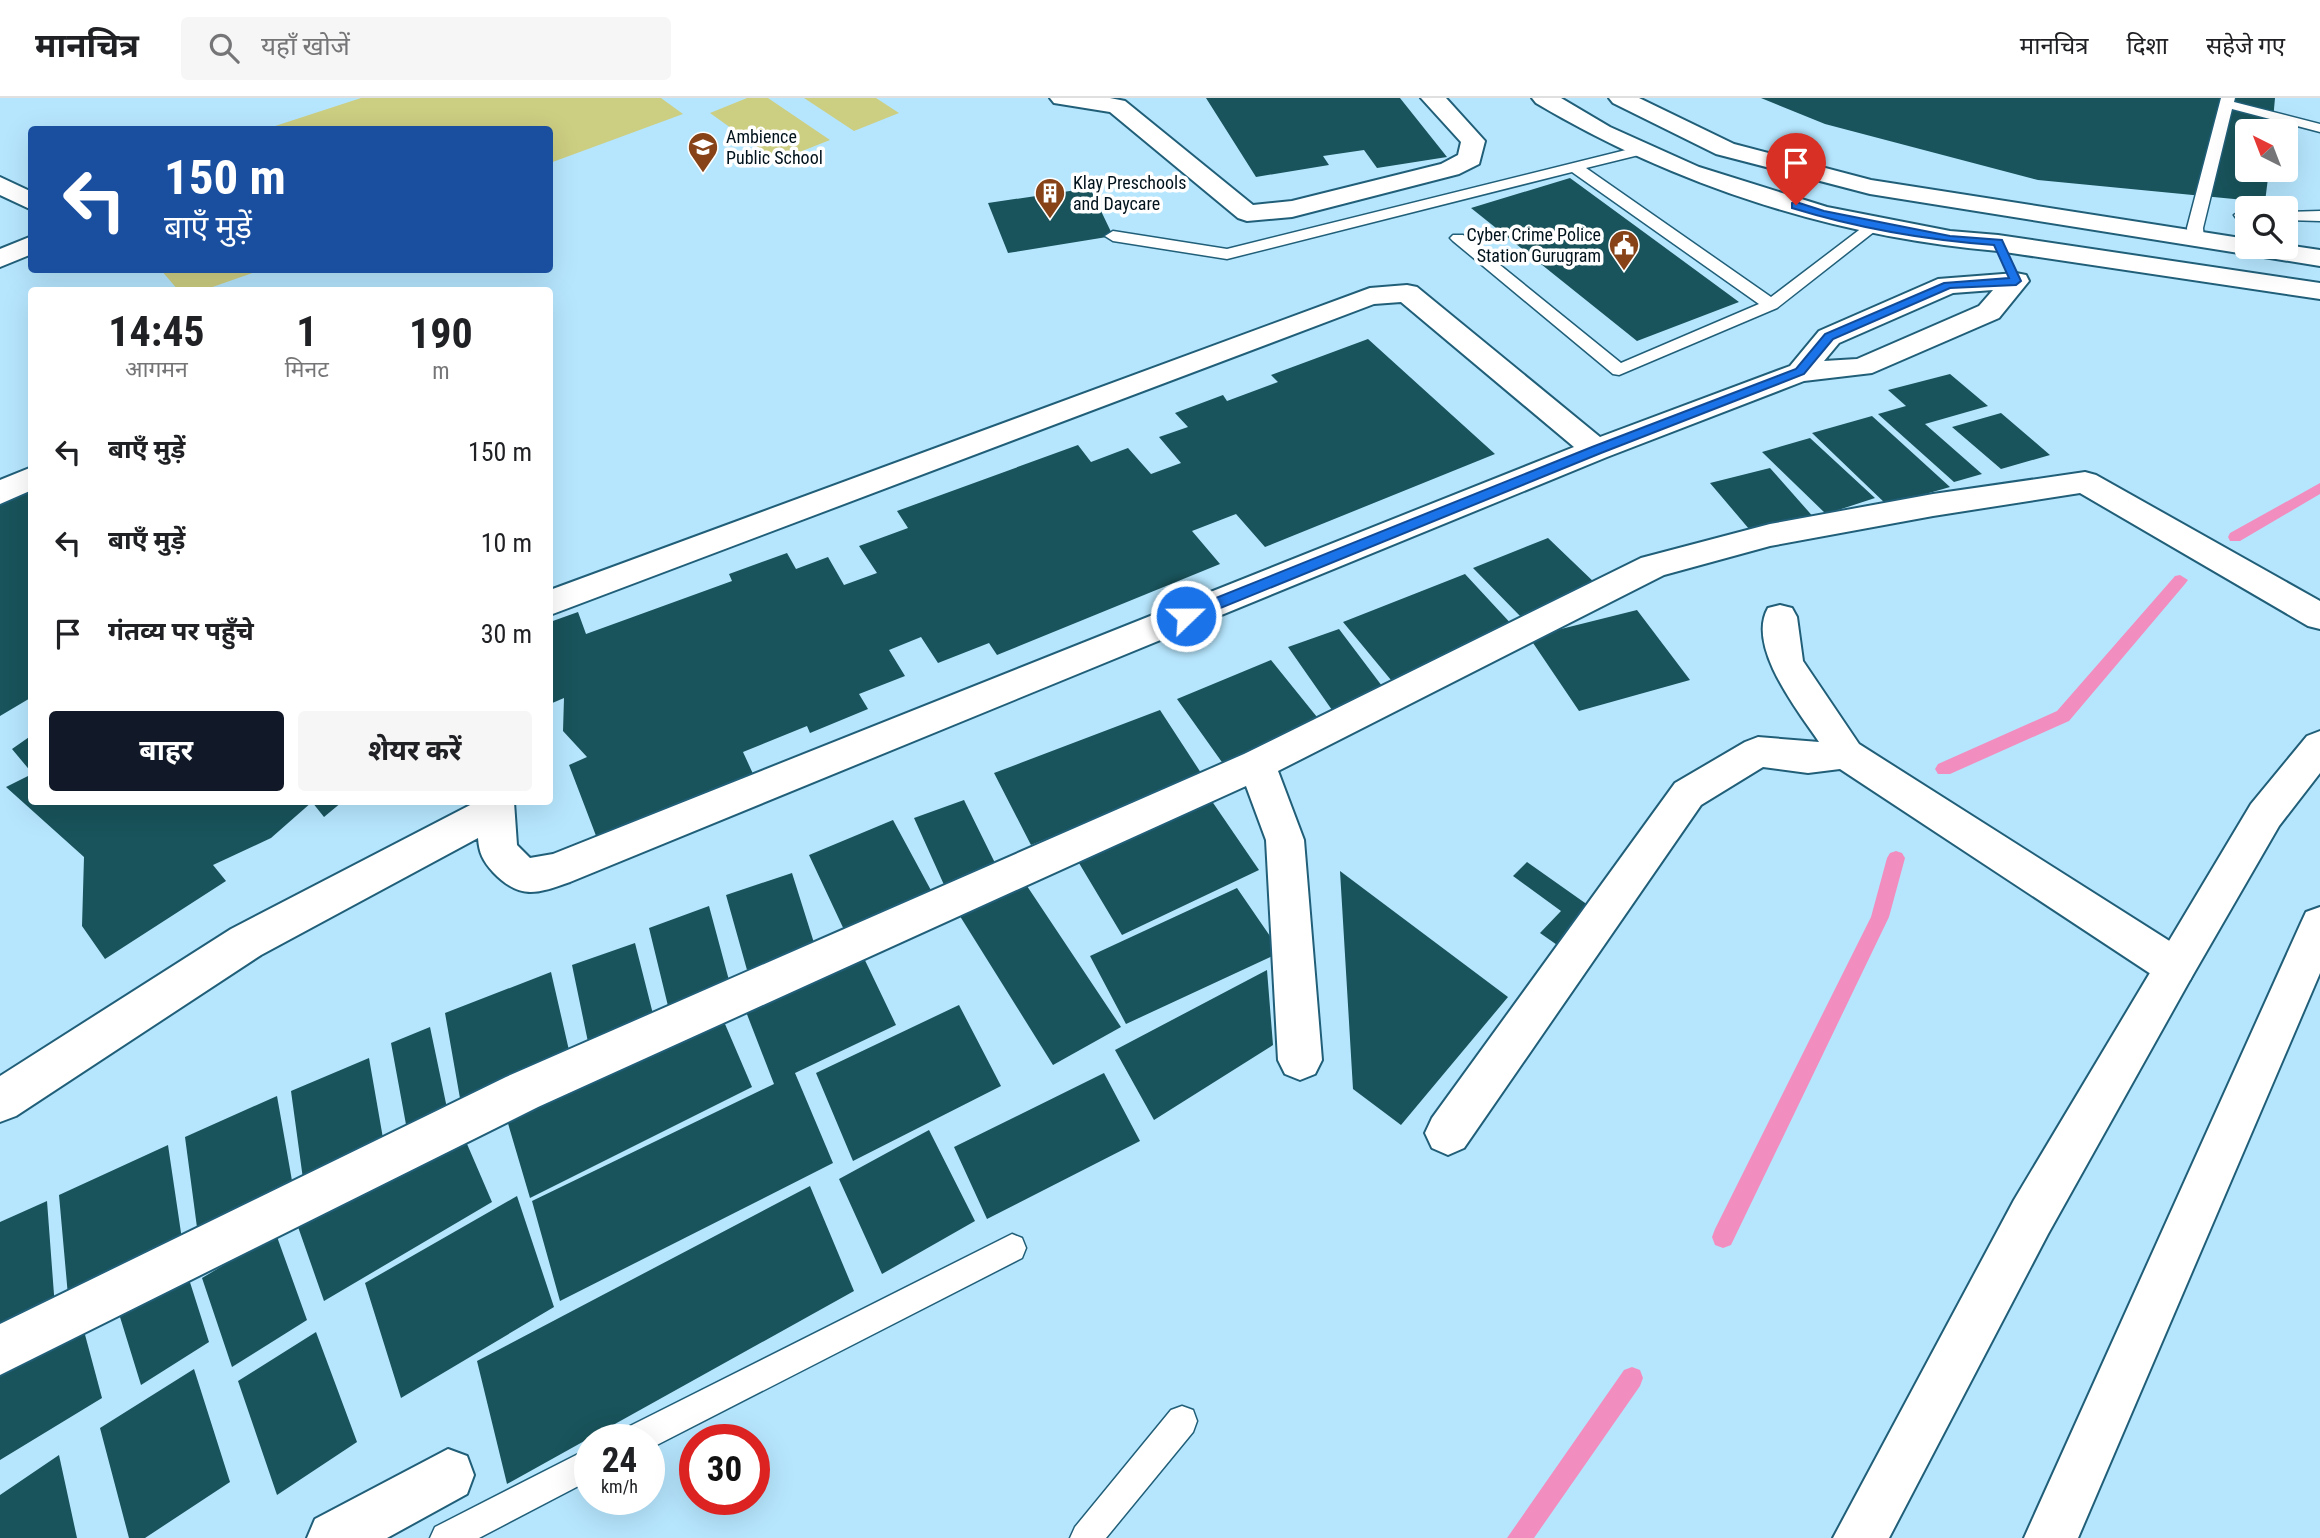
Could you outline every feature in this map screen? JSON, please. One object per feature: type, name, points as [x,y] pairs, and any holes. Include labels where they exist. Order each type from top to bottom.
[{"type":"street","points":[[1062,98],[1117,106],[1247,213],[1292,209],[1450,169],[1470,159],[1473,141],[1433,98]]},
{"type":"street","points":[[1544,98],[1602,132],[1690,172],[1822,214],[1950,239],[1998,243],[2320,291]]},
{"type":"street","points":[[1621,98],[1725,149],[1870,187],[2235,244]]},
{"type":"street","points":[[0,184],[28,201]]},
{"type":"street","points":[[1998,243],[2055,215]]},
{"type":"street","points":[[1998,243],[2016,281]]},
{"type":"street","points":[[0,259],[28,246]]},
{"type":"street","points":[[2298,254],[2320,258]]},
{"type":"street","points":[[0,1101],[246,942],[495,806],[498,851],[522,876],[556,870],[1596,450],[1800,372],[1862,367],[1989,312],[2016,281]]},
{"type":"street","points":[[1800,372],[1829,337],[1948,285],[2016,281]]},
{"type":"street","points":[[553,602],[1370,296],[1406,293],[1596,450]]},
{"type":"street","points":[[0,493],[28,479]]},
{"type":"street","points":[[0,1350],[522,1092],[1257,765],[1653,566],[1770,535],[1933,505],[2085,482],[2320,617]]},
{"type":"street","points":[[1780,617],[1786,663],[1846,754],[2175,967]]},
{"type":"street","points":[[1860,1538],[2031,1217],[2175,967],[2265,815],[2320,746]]},
{"type":"street","points":[[1448,1133],[1688,794],[1758,752],[1808,758],[1846,754]]},
{"type":"street","points":[[1257,765],[1285,840],[1300,1060]]},
{"type":"street","points":[[2051,1538],[2320,925]]},
{"type":"street","points":[[334,1538],[448,1475]]},
{"type":"lane","points":[[2196,239],[2195,228],[2227,101],[2320,128]]},
{"type":"lane","points":[[1113,236],[1227,254],[1642,150]]},
{"type":"lane","points":[[1575,167],[1771,305]]},
{"type":"lane","points":[[2298,216],[2320,216]]},
{"type":"lane","points":[[1458,238],[1619,370],[1771,305],[1876,224]]},
{"type":"lane","points":[[665,1425],[1012,1248]]},
{"type":"lane","points":[[1086,1538],[1182,1421]]},
{"type":"lane","points":[[446,1538],[574,1471]]},
{"type":"green space","name":"Ambience Public School","points":[[361,98],[661,98],[683,114],[553,162],[553,126],[275,126]]},
{"type":"green space","points":[[747,98],[768,98],[830,140],[777,161],[710,113]]},
{"type":"green space","points":[[804,98],[876,98],[899,113],[854,131]]},
{"type":"green space","points":[[164,273],[252,273],[213,287],[175,287]]},
{"type":"building","points":[[1206,98],[1400,98],[1447,157],[1377,168],[1364,150],[1323,156],[1329,165],[1256,177]]},
{"type":"building","points":[[1761,98],[2275,98],[2273,119],[2235,119],[2235,182],[2268,182],[2266,196],[2235,196],[2235,199],[2038,180],[1825,124]]},
{"type":"building","name":"Cyber Crime Police Station Gurugram","points":[[1570,178],[1739,302],[1637,341],[1471,208]]},
{"type":"building","name":"Klay Preschools and Daycare","points":[[1090,188],[1113,236],[1008,253],[988,203]]},
{"type":"building","points":[[1368,339],[1495,454],[1265,547],[1236,514],[1192,531],[1220,564],[997,655],[989,643],[938,663],[921,637],[889,650],[905,676],[859,694],[868,709],[810,733],[807,726],[743,752],[754,776],[598,841],[569,765],[587,757],[563,731],[564,698],[553,703],[553,621],[578,612],[586,634],[732,581],[729,574],[787,553],[796,569],[828,557],[844,585],[877,573],[859,546],[908,528],[897,511],[1078,445],[1091,462],[1128,448],[1151,474],[1181,463],[1159,437],[1188,427],[1175,413],[1223,395],[1227,401],[1278,382],[1271,375]]},
{"type":"building","points":[[1950,374],[1988,406],[1925,424],[1982,474],[1954,482],[1878,414],[1906,406],[1888,390]]},
{"type":"building","points":[[2001,413],[2050,455],[2001,469],[1952,427]]},
{"type":"building","points":[[1872,416],[1950,487],[1887,505],[1812,433]]},
{"type":"building","points":[[1810,438],[1875,498],[1826,514],[1762,452]]},
{"type":"building","points":[[1770,468],[1816,520],[1755,536],[1710,483]]},
{"type":"building","points":[[12,490],[18,496],[28,492],[28,699],[0,716],[0,496]]},
{"type":"building","points":[[1548,538],[1597,585],[1522,618],[1473,568]]},
{"type":"building","points":[[1465,574],[1515,628],[1391,680],[1343,622]]},
{"type":"building","points":[[1637,610],[1690,680],[1579,711],[1529,637]]},
{"type":"building","points":[[1339,629],[1385,690],[1332,710],[1288,647]]},
{"type":"building","points":[[1271,660],[1321,722],[1224,765],[1177,699]]},
{"type":"building","points":[[1160,710],[1203,776],[1031,845],[994,773]]},
{"type":"building","points":[[28,738],[28,768],[12,749]]},
{"type":"building","points":[[28,776],[28,805],[309,805],[271,838],[213,865],[226,881],[105,959],[82,926],[84,857],[6,787]]},
{"type":"building","points":[[1207,794],[1259,870],[1122,935],[1073,853]]},
{"type":"building","points":[[964,800],[996,865],[945,887],[914,818]]},
{"type":"building","points":[[314,805],[338,805],[324,817]]},
{"type":"building","points":[[893,820],[933,894],[846,934],[809,855]]},
{"type":"building","points":[[1527,862],[1595,910],[1560,947],[1540,933],[1561,911],[1513,876]]},
{"type":"building","points":[[1340,871],[1508,997],[1401,1125],[1353,1089]]},
{"type":"building","points":[[792,873],[815,946],[747,970],[726,895]]},
{"type":"building","points":[[1023,880],[1121,1027],[1053,1065],[958,913]]},
{"type":"building","points":[[1237,888],[1281,952],[1126,1024],[1090,956]]},
{"type":"building","points":[[709,906],[730,984],[668,1006],[649,928]]},
{"type":"building","points":[[635,943],[654,1018],[588,1042],[572,965]]},
{"type":"building","points":[[861,952],[896,1025],[795,1073],[833,1163],[560,1301],[532,1201],[774,1084],[743,1004]]},
{"type":"building","points":[[1267,970],[1273,1045],[1154,1120],[1115,1050]]},
{"type":"building","points":[[551,972],[571,1059],[461,1104],[445,1013]]},
{"type":"building","points":[[959,1005],[1001,1086],[853,1161],[816,1073]]},
{"type":"building","points":[[722,1017],[752,1087],[530,1198],[507,1120]]},
{"type":"building","points":[[430,1027],[448,1113],[407,1130],[391,1043]]},
{"type":"building","points":[[369,1058],[384,1144],[303,1179],[291,1091]]},
{"type":"building","points":[[1104,1073],[1140,1141],[987,1219],[954,1147]]},
{"type":"building","points":[[277,1096],[294,1192],[198,1235],[185,1137]]},
{"type":"building","points":[[461,1130],[492,1202],[324,1301],[297,1224]]},
{"type":"building","points":[[929,1130],[975,1221],[882,1274],[839,1179]]},
{"type":"building","points":[[168,1145],[184,1253],[69,1307],[59,1195]]},
{"type":"building","points":[[810,1186],[854,1291],[615,1424],[574,1424],[574,1447],[507,1484],[477,1361]]},
{"type":"building","points":[[517,1196],[554,1307],[401,1398],[365,1283]]},
{"type":"building","points":[[47,1201],[55,1308],[0,1335],[0,1222]]},
{"type":"building","points":[[276,1234],[307,1320],[232,1367],[202,1278]]},
{"type":"building","points":[[188,1276],[209,1342],[141,1385],[120,1317]]},
{"type":"building","points":[[80,1316],[102,1398],[0,1460],[0,1363]]},
{"type":"building","points":[[316,1332],[357,1442],[277,1495],[238,1381]]},
{"type":"building","points":[[194,1369],[230,1482],[145,1538],[129,1538],[100,1428]]},
{"type":"building","points":[[59,1455],[77,1538],[0,1538],[0,1495]]},
{"type":"waterway","points":[[2235,537],[2320,488]]},
{"type":"waterway","points":[[1944,769],[2063,716],[2180,580]]},
{"type":"waterway","points":[[1723,1237],[1880,917],[1896,858]]},
{"type":"waterway","points":[[1519,1538],[1632,1378]]},
{"type":"place","name":"Ambience Public School","points":[[703,174]]},
{"type":"place","name":"Klay Preschools and Daycare","points":[[1050,220]]},
{"type":"place","name":"Cyber Crime Police Station Gurugram","points":[[1624,272]]},
{"type":"route","points":[[1186,616],[1596,450],[1800,372],[1829,337],[1948,285],[2016,281],[1998,243],[1950,239],[1822,214],[1796,205]]}]
